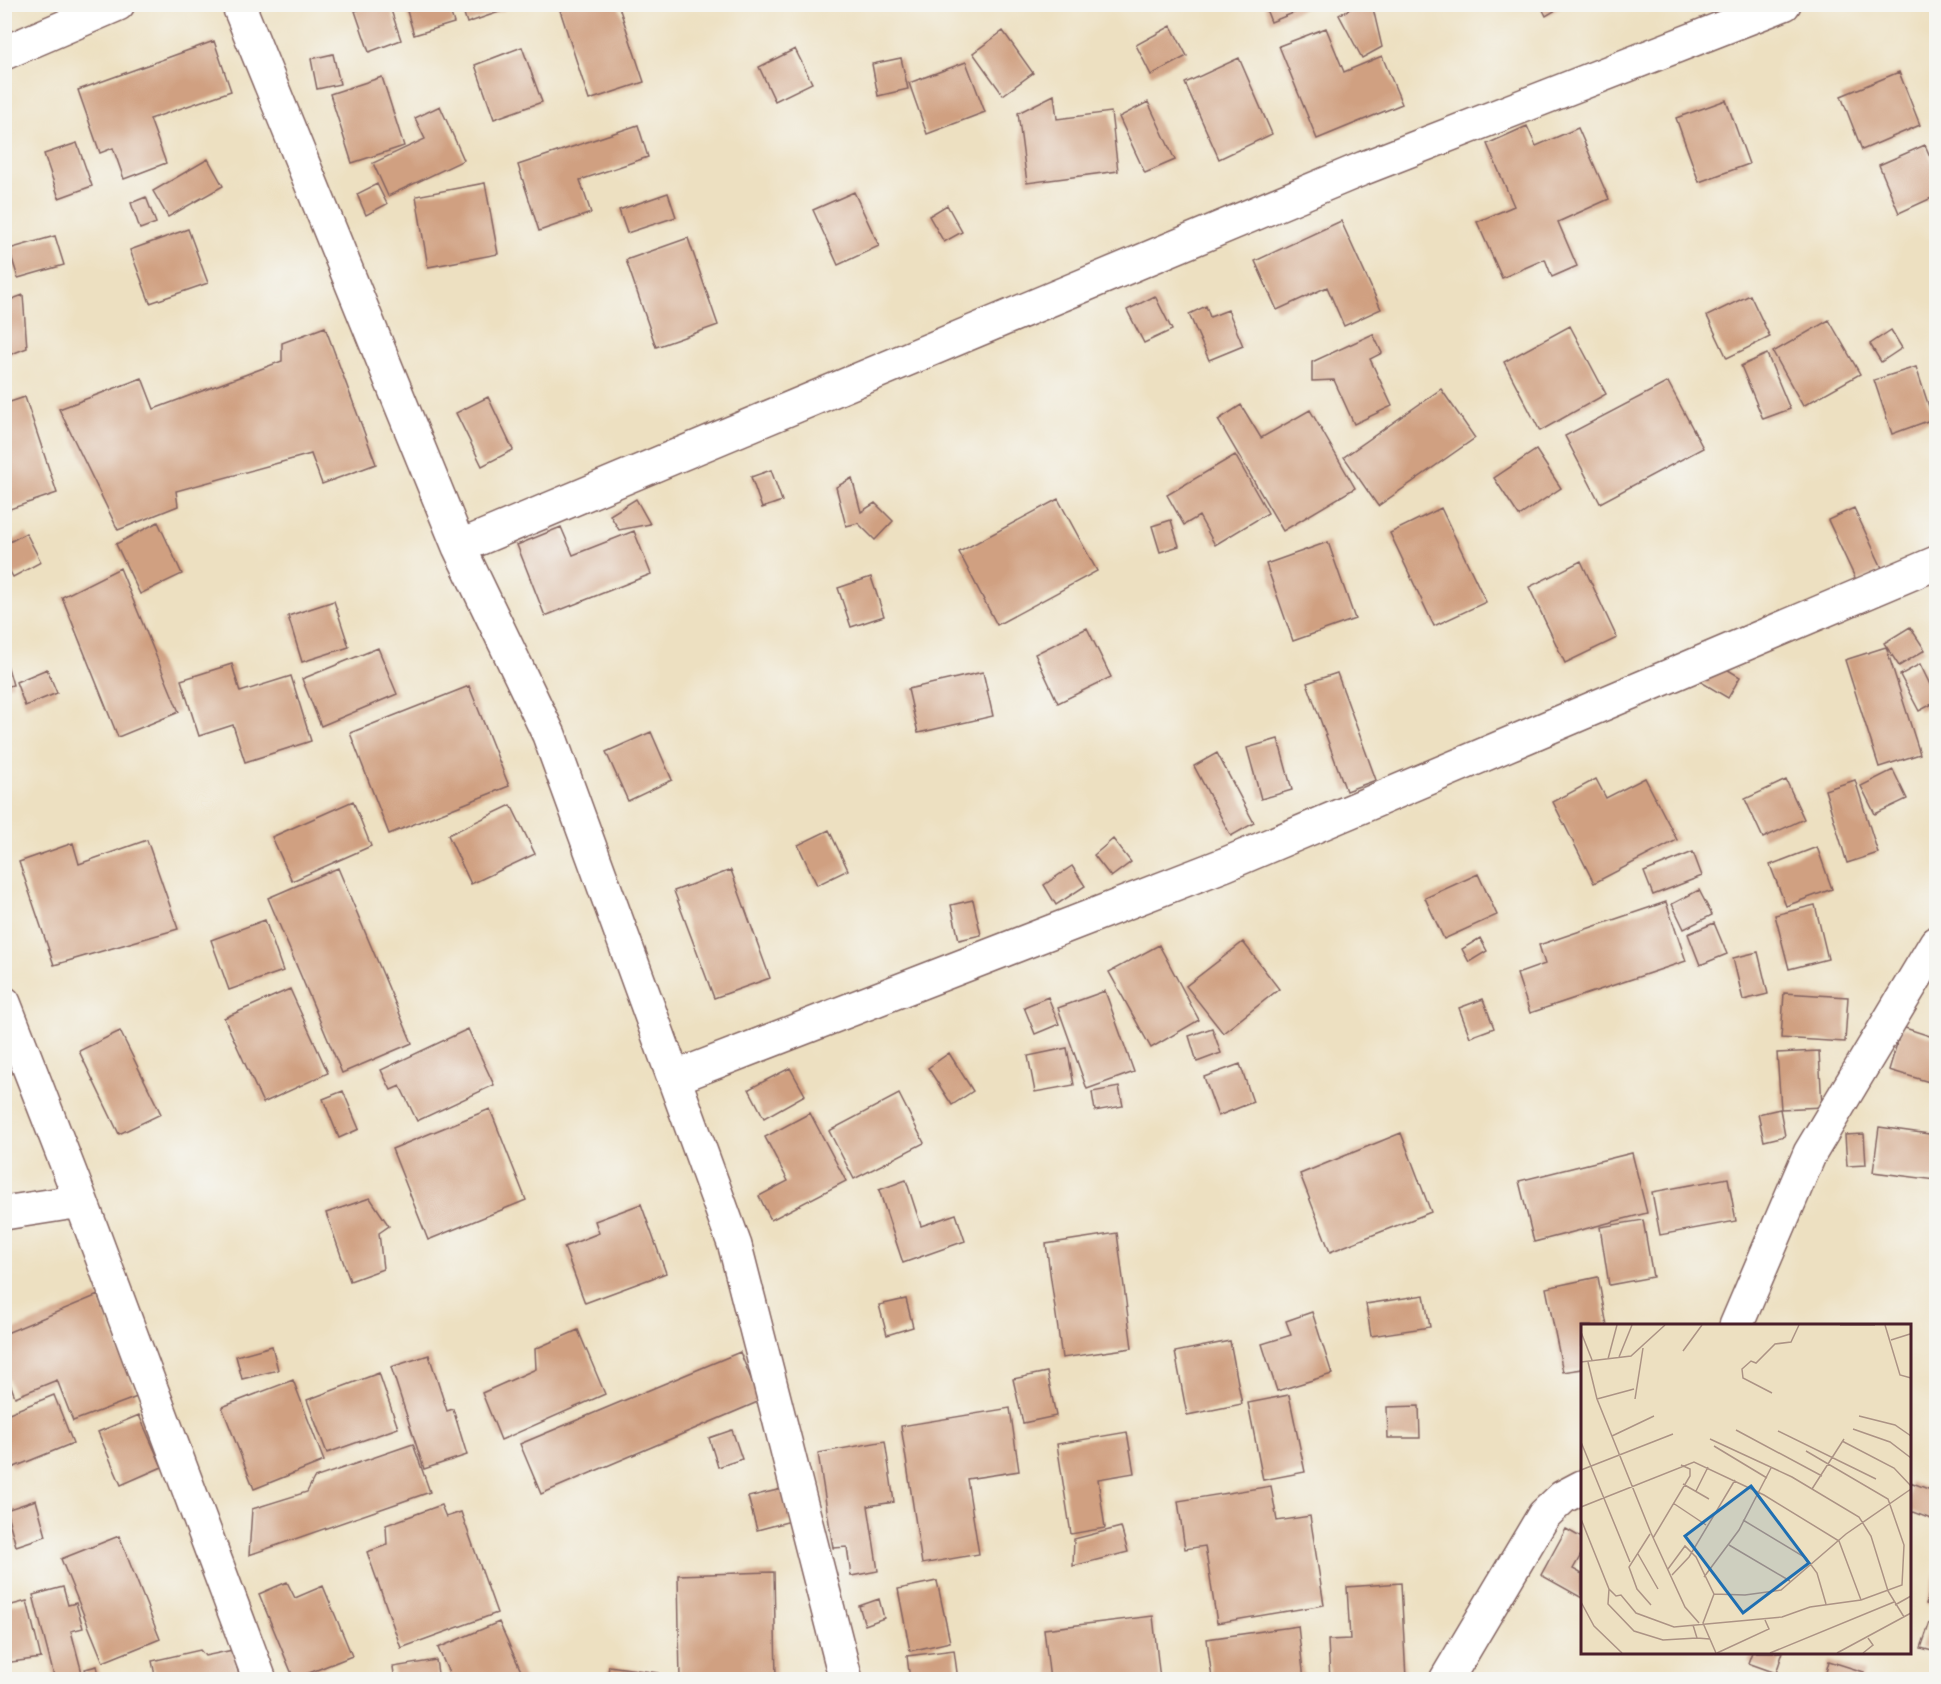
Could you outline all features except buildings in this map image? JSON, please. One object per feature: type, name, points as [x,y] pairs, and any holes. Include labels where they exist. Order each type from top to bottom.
[{"type":"street","points":[[4,53],[118,4]]},
{"type":"street","points":[[238,4],[459,547],[549,735],[735,1246],[846,1680]]},
{"type":"street","points":[[459,547],[1364,168],[1784,4]]},
{"type":"street","points":[[674,1078],[1226,864],[1936,563]]},
{"type":"street","points":[[1737,1324],[1810,1153],[1936,943]]},
{"type":"street","points":[[4,1003],[261,1680]]},
{"type":"street","points":[[4,1213],[81,1201]]},
{"type":"street","points":[[1446,1680],[1544,1515],[1563,1497],[1581,1488]]}]
